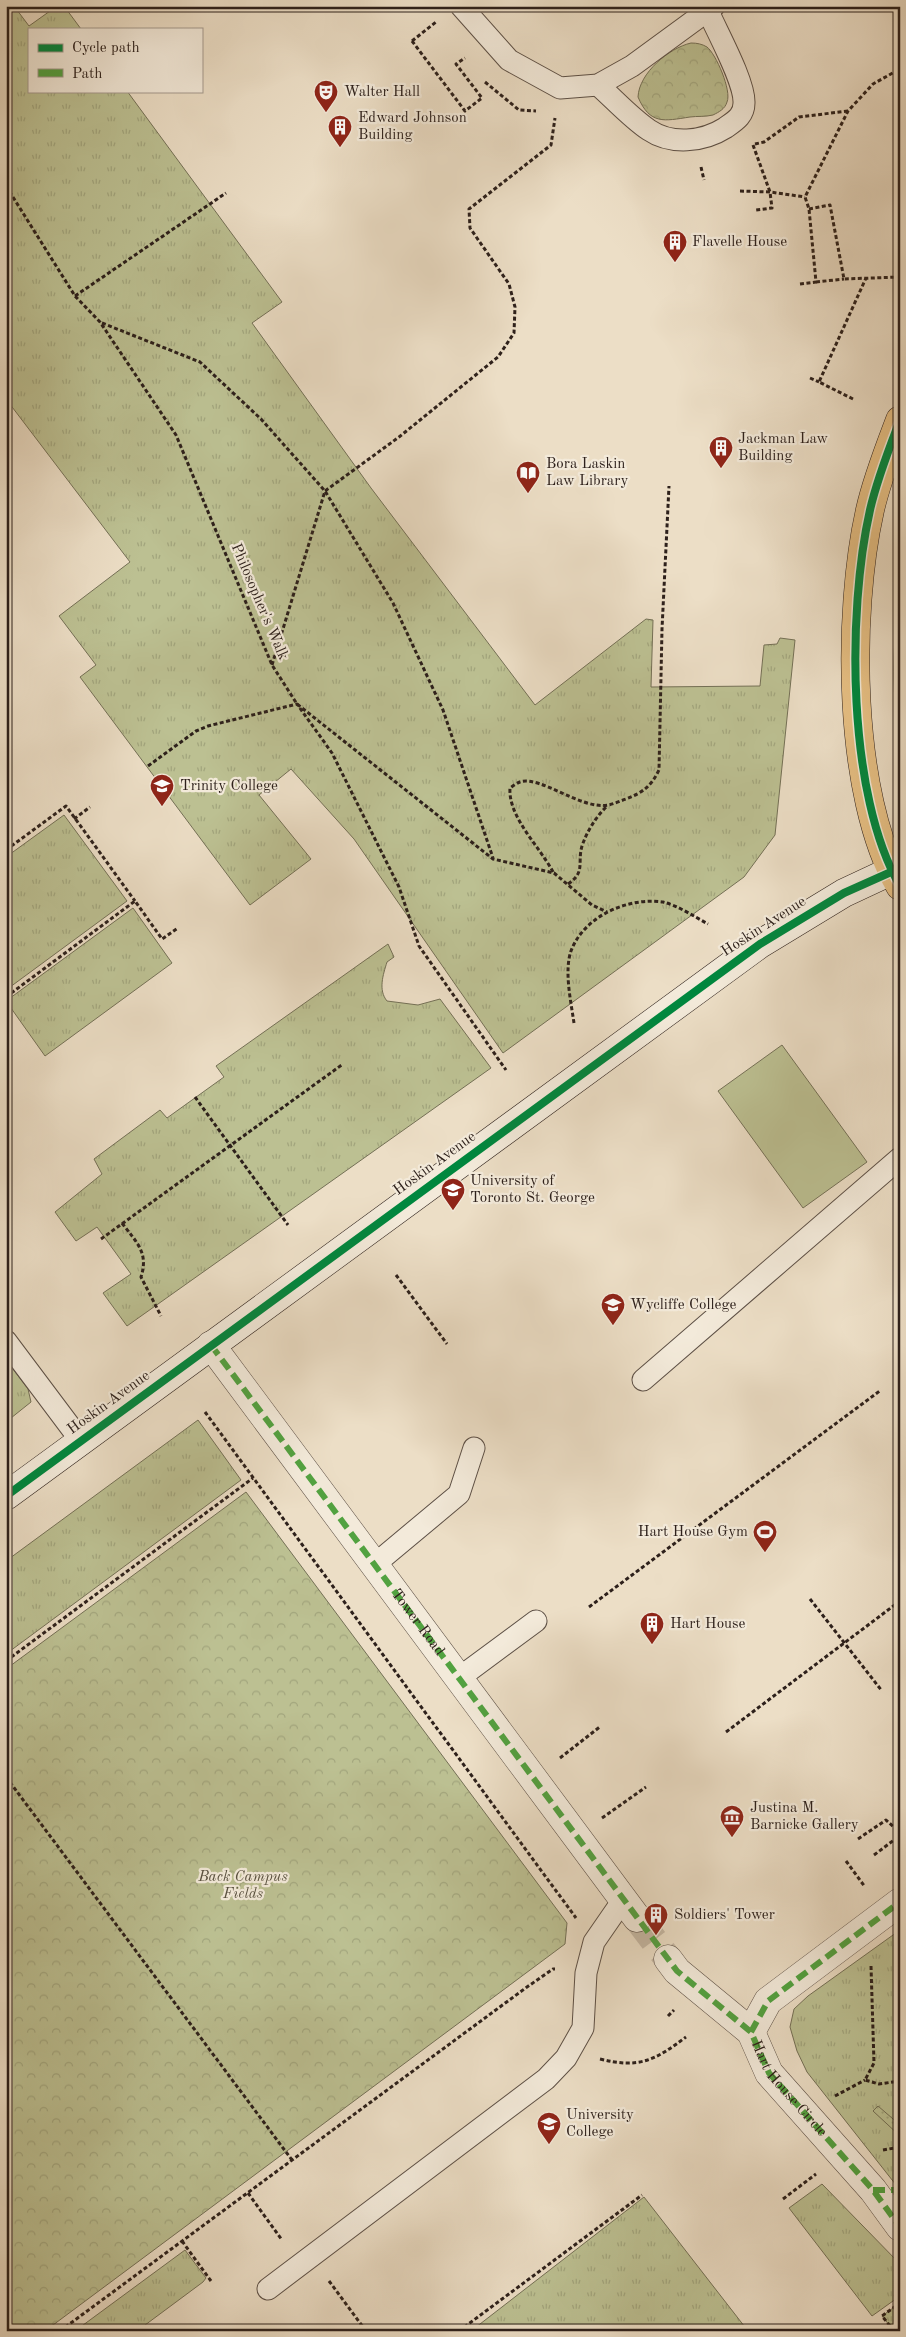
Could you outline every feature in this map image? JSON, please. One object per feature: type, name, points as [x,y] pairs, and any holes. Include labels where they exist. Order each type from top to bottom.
[{"type":"main road","points":[[895,878],[876,831],[860,744],[856,655],[857,597],[870,510],[880,473],[900,420]]},
{"type":"street","name":"Hoskin Avenue","points":[[6,1496],[760,944],[844,893],[895,878]]},
{"type":"street","name":"Tower Road","points":[[212,1345],[630,1909]]},
{"type":"street","name":"Hart House Circle","points":[[900,1902],[768,2001],[751,2032],[769,2073],[873,2190],[900,2227]]},
{"type":"street","points":[[668,1959],[677,1971],[751,2032]]},
{"type":"street","points":[[873,2190],[900,2190]]},
{"type":"lane","points":[[461,6],[509,60],[560,88],[598,85],[632,66],[711,9],[742,86],[744,103],[740,118],[716,134],[692,140],[673,139],[650,131],[598,85]]},
{"type":"lane","points":[[643,1380],[900,1158]]},
{"type":"lane","points":[[6,1341],[81,1441]]},
{"type":"lane","points":[[374,1565],[459,1494],[474,1448]]},
{"type":"lane","points":[[458,1678],[536,1621]]},
{"type":"lane","points":[[268,2289],[546,2079],[566,2058],[583,2028],[586,1973],[594,1942],[630,1909]]},
{"type":"path","points":[[438,21],[412,41],[465,111],[482,98],[456,64],[466,57]]},
{"type":"path","points":[[816,282],[809,210],[805,197],[848,111],[873,84],[898,70]]},
{"type":"path","points":[[272,665],[325,491],[399,437],[498,357],[514,333],[515,307],[509,284],[470,228],[469,209],[551,145],[560,88]]},
{"type":"path","points":[[753,144],[770,192],[772,208],[756,210]]},
{"type":"path","points":[[740,191],[770,192],[805,197]]},
{"type":"path","points":[[74,296],[226,193]]},
{"type":"path","points":[[809,210],[830,205],[844,279]]},
{"type":"path","points":[[800,284],[844,279],[900,277]]},
{"type":"path","points":[[819,382],[866,278]]},
{"type":"path","points":[[100,322],[200,362],[261,419],[325,491],[393,603],[443,710],[493,859]]},
{"type":"path","points":[[810,378],[853,399]]},
{"type":"path","points":[[554,873],[513,811],[509,798],[510,788],[521,781],[538,783],[560,794],[590,804],[607,806],[629,798],[651,786],[659,770],[662,629],[669,486]]},
{"type":"path","points":[[148,766],[196,731],[208,726],[297,704],[332,754],[399,886],[419,946],[506,1070]]},
{"type":"path","points":[[6,850],[66,806],[162,939],[178,928]]},
{"type":"path","points":[[568,884],[577,878],[581,865],[581,849],[587,833],[607,806]]},
{"type":"path","points":[[74,819],[90,807]]},
{"type":"path","points":[[6,997],[135,901]]},
{"type":"path","points":[[574,1023],[568,982],[571,952],[585,927],[607,912],[635,902],[664,902],[708,924]]},
{"type":"path","points":[[101,1239],[344,1064]]},
{"type":"path","points":[[196,1097],[288,1225]]},
{"type":"path","points":[[122,1223],[140,1248],[145,1263],[141,1277],[161,1316]]},
{"type":"path","points":[[396,1275],[448,1344]]},
{"type":"path","points":[[589,1607],[882,1390]]},
{"type":"path","points":[[205,1412],[594,1942]]},
{"type":"path","points":[[6,1660],[253,1478]]},
{"type":"path","points":[[810,1598],[882,1691]]},
{"type":"path","points":[[726,1732],[900,1601]]},
{"type":"path","points":[[556,1761],[601,1726]]},
{"type":"path","points":[[6,1777],[292,2160]]},
{"type":"path","points":[[595,1810],[601,1818],[646,1787]]},
{"type":"path","points":[[858,1839],[886,1820],[897,1830]]},
{"type":"path","points":[[874,1855],[898,1837]]},
{"type":"path","points":[[846,1861],[866,1888],[874,2063],[865,2080],[879,2084],[900,2081]]},
{"type":"path","points":[[60,2331],[553,1969],[586,1973]]},
{"type":"path","points":[[572,2048],[593,2058],[623,2065],[660,2057],[686,2037]]},
{"type":"path","points":[[783,2200],[841,2154]]},
{"type":"path","points":[[248,2193],[290,2252],[326,2277],[366,2331]]},
{"type":"path","points":[[458,2331],[642,2196]]},
{"type":"path","points":[[182,2241],[211,2281]]},
{"type":"path","points":[[890,2326],[882,2316],[900,2303]]},
{"type":"green space","points":[[6,6],[14,6],[29,26],[57,6],[64,6],[80,28],[28,28],[28,92],[128,92],[282,302],[252,323],[371,488],[535,705],[646,619],[653,620],[651,687],[760,686],[764,645],[777,644],[780,638],[795,640],[775,835],[744,877],[503,1053],[354,839],[291,769],[259,795],[311,859],[250,905],[80,677],[96,665],[59,616],[130,562],[6,399]]},
{"type":"green space","points":[[691,43],[707,47],[715,57],[727,90],[726,104],[720,111],[710,116],[673,120],[653,117],[638,97],[644,79],[649,71],[665,56]]},
{"type":"green space","points":[[900,586],[900,738],[895,700],[894,662]]},
{"type":"green space","points":[[64,815],[127,901],[6,990],[6,857]]},
{"type":"green space","points":[[133,908],[172,963],[45,1056],[6,1001]]},
{"type":"green space","points":[[388,944],[394,957],[387,962],[383,977],[382,987],[387,1001],[418,1005],[440,999],[491,1068],[127,1326],[103,1293],[131,1274],[97,1227],[76,1241],[55,1212],[102,1174],[94,1159],[160,1110],[167,1118],[224,1077],[216,1066]]},
{"type":"green space","points":[[782,1045],[867,1162],[803,1208],[718,1091]]},
{"type":"green space","points":[[6,1360],[28,1389],[31,1402],[6,1422]]},
{"type":"green space","points":[[198,1420],[241,1480],[6,1654],[6,1561]]},
{"type":"green space","name":"Back Campus Fields","points":[[246,1492],[567,1923],[565,1944],[45,2331],[6,2331],[6,1669]]},
{"type":"green space","points":[[900,1930],[900,2190],[807,2072],[797,2051],[790,2027],[794,2009],[808,1996]]},
{"type":"green space","points":[[878,2106],[900,2125],[900,2136],[873,2111]]},
{"type":"green space","points":[[822,2184],[900,2264],[900,2296],[872,2316],[789,2208]]},
{"type":"green space","points":[[644,2197],[748,2331],[471,2331]]},
{"type":"green space","points":[[185,2250],[206,2278],[137,2331],[75,2331]]},
{"type":"green space","points":[[900,2303],[900,2326],[890,2326],[882,2316]]},
{"type":"tunnel","points":[[637,1918],[668,1959]]},
{"type":"marked path","points":[[211,1345],[677,1971],[751,2032],[769,2073],[873,2190],[900,2227]]},
{"type":"marked path","points":[[751,2032],[768,2001],[900,1902]]},
{"type":"marked path","points":[[873,2190],[900,2190]]},
{"type":"cycle path","points":[[900,420],[870,510],[863,552],[855,650],[856,702],[861,754],[870,803],[883,848],[900,886]]},
{"type":"cycle path","points":[[6,1496],[760,944],[844,893],[900,868]]},
{"type":"place","name":"Walter Hall","points":[[326,113]]},
{"type":"place","name":"Edward Johnson Building","points":[[340,148]]},
{"type":"place","name":"Flavelle House","points":[[675,263]]},
{"type":"place","name":"Jackman Law Building","points":[[721,469]]},
{"type":"place","name":"Bora Laskin Law Library","points":[[528,494]]},
{"type":"place","name":"Trinity College","points":[[162,807]]},
{"type":"place","name":"University of Toronto St. George","points":[[453,1211]]},
{"type":"place","name":"Wycliffe College","points":[[613,1326]]},
{"type":"place","name":"Hart House Gym","points":[[765,1553]]},
{"type":"place","name":"Hart House","points":[[652,1645]]},
{"type":"place","name":"Justina M. Barnicke Gallery","points":[[732,1838]]},
{"type":"place","name":"Soldiers' Tower","points":[[656,1936]]},
{"type":"place","name":"University College","points":[[549,2145]]}]
